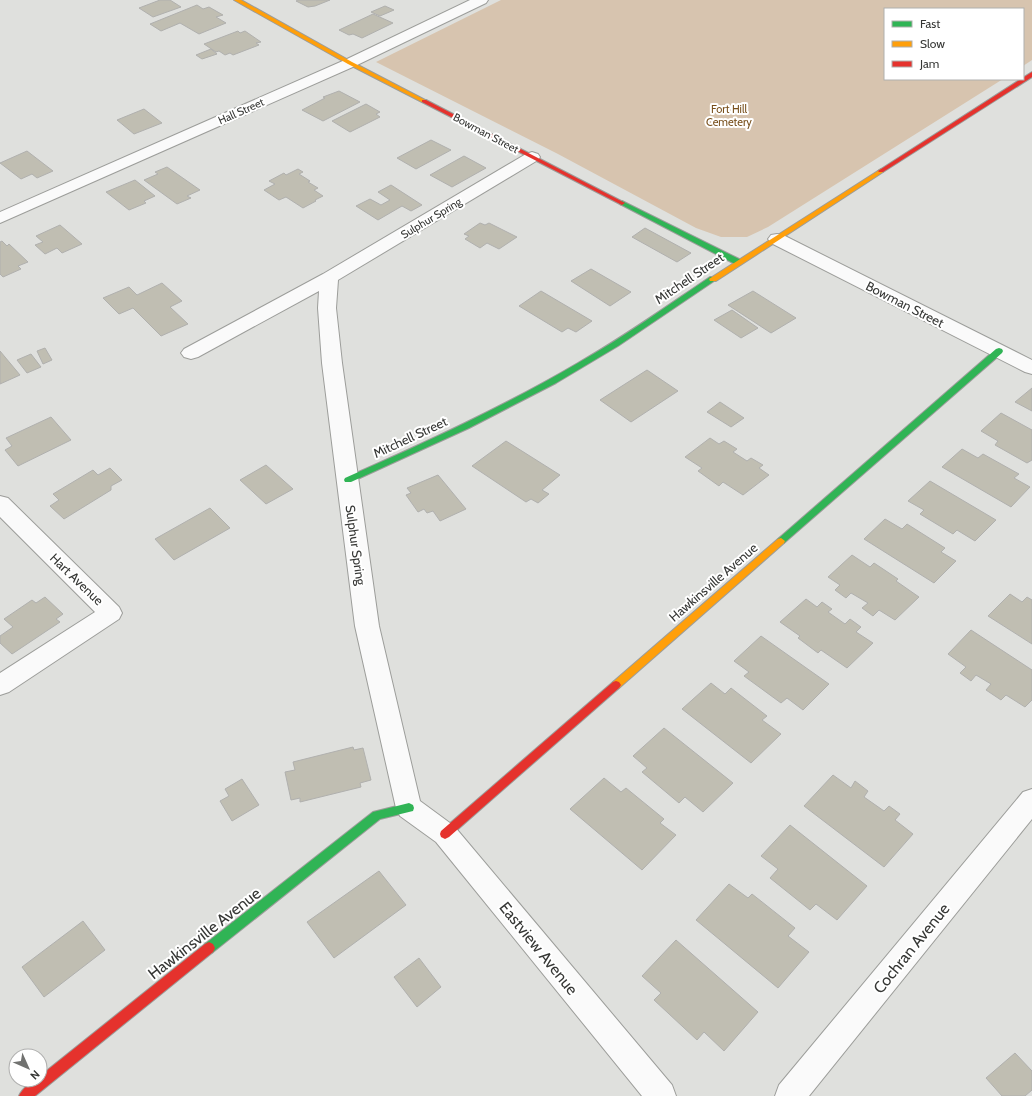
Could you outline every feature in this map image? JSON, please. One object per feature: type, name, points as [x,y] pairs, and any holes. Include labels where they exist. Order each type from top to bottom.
[{"type":"street","name":"Bowman Street","points":[[237,0],[350,63],[738,262]]},
{"type":"street","name":"Hall Street","points":[[0,218],[350,63],[481,0]]},
{"type":"street","name":"Mitchell Street","points":[[348,480],[418,449],[580,365],[1023,80]]},
{"type":"street","name":"Sulphur Spring","points":[[191,354],[329,278],[532,157]]},
{"type":"street","name":"Bowman Street","points":[[777,239],[1032,368]]},
{"type":"street","name":"Sulphur Spring","points":[[329,278],[328,308],[332,363],[367,626],[409,808]]},
{"type":"street","name":"Hawkinsville Avenue","points":[[445,834],[999,351]]},
{"type":"street","name":"Hart Avenue","points":[[0,504],[111,612],[0,685]]},
{"type":"street","name":"Cochran Avenue","points":[[790,1096],[1032,800]]},
{"type":"street","name":"Hawkinsville Avenue","points":[[25,1096],[377,815],[409,808]]},
{"type":"street","name":"Eastview Avenue","points":[[409,808],[445,834],[661,1096]]},
{"type":"green space","name":"Fort Hill Cemetery","points":[[501,0],[1032,0],[1032,60],[1024,65],[1024,8],[884,8],[884,80],[1001,80],[768,227],[747,237],[721,237],[696,228],[558,154],[376,62]]},
{"type":"building","points":[[160,0],[170,0],[181,7],[153,17],[139,8]]},
{"type":"building","points":[[330,0],[308,7],[296,1]]},
{"type":"building","points":[[197,5],[203,9],[209,7],[223,15],[216,17],[226,23],[199,34],[180,23],[161,31],[150,24]]},
{"type":"building","points":[[385,6],[394,10],[380,16],[371,12]]},
{"type":"building","points":[[373,14],[393,23],[362,38],[353,34],[349,35],[339,30]]},
{"type":"building","points":[[238,31],[240,33],[245,31],[261,42],[256,43],[259,45],[233,55],[230,53],[225,55],[219,51],[216,52],[204,44]]},
{"type":"building","points":[[211,49],[217,54],[202,59],[196,55]]},
{"type":"building","points":[[339,91],[360,102],[323,121],[302,110],[325,98],[323,97]]},
{"type":"building","points":[[366,104],[380,112],[376,114],[380,117],[350,132],[332,121]]},
{"type":"building","points":[[144,109],[162,123],[134,134],[117,120]]},
{"type":"building","points":[[431,140],[451,150],[416,169],[397,158]]},
{"type":"building","points":[[27,151],[53,171],[37,178],[32,174],[21,179],[0,163]]},
{"type":"building","points":[[464,156],[486,168],[452,187],[430,175]]},
{"type":"building","points":[[167,167],[200,190],[187,196],[191,198],[177,204],[144,180],[158,174],[155,172]]},
{"type":"building","points":[[298,169],[303,172],[299,174],[318,188],[314,190],[323,196],[303,208],[286,197],[279,200],[264,190],[275,184],[269,181],[284,173],[286,175]]},
{"type":"building","points":[[135,180],[155,196],[144,201],[146,203],[129,210],[106,192]]},
{"type":"building","points":[[391,185],[422,205],[411,211],[402,206],[378,220],[356,206],[370,199],[381,205],[390,200],[378,192]]},
{"type":"building","points":[[480,223],[485,225],[489,223],[517,237],[499,249],[487,243],[480,248],[465,239],[469,236],[464,234]]},
{"type":"building","points":[[60,225],[82,244],[62,253],[57,248],[45,254],[35,245],[43,242],[36,236]]},
{"type":"building","points":[[645,228],[691,253],[677,262],[632,237]]},
{"type":"building","points":[[2,241],[7,246],[9,244],[28,262],[18,266],[21,269],[3,277],[0,274],[0,242]]},
{"type":"building","points":[[591,269],[631,292],[610,306],[571,281]]},
{"type":"building","points":[[162,283],[182,301],[170,307],[188,324],[161,336],[133,308],[119,314],[103,298],[129,287],[137,295]]},
{"type":"building","points":[[541,291],[592,321],[576,332],[568,328],[562,332],[519,306]]},
{"type":"building","points":[[753,291],[796,318],[771,333],[728,305]]},
{"type":"building","points":[[732,310],[758,328],[741,338],[714,320]]},
{"type":"building","points":[[45,348],[52,360],[43,364],[37,351]]},
{"type":"building","points":[[0,351],[20,375],[0,384]]},
{"type":"building","points":[[31,354],[41,367],[27,373],[17,360]]},
{"type":"building","points":[[647,370],[678,391],[631,422],[600,400]]},
{"type":"building","points":[[1032,388],[1032,411],[1015,402]]},
{"type":"building","points":[[720,402],[744,418],[731,427],[707,412]]},
{"type":"building","points":[[1001,413],[1032,430],[1032,460],[1027,463],[995,445],[998,441],[981,431]]},
{"type":"building","points":[[51,417],[71,440],[18,466],[5,450],[12,446],[6,438]]},
{"type":"building","points":[[710,438],[719,444],[724,441],[737,449],[733,452],[747,461],[751,458],[763,465],[759,468],[769,475],[743,495],[723,482],[719,486],[698,471],[702,468],[685,457]]},
{"type":"building","points":[[506,441],[560,475],[542,490],[549,494],[538,503],[531,499],[526,502],[472,466]]},
{"type":"building","points":[[962,449],[978,458],[983,454],[1019,474],[1014,478],[1030,487],[1011,507],[942,467]]},
{"type":"building","points":[[266,465],[293,489],[266,504],[240,480]]},
{"type":"building","points":[[110,468],[122,480],[111,486],[111,490],[64,519],[50,506],[59,500],[53,494],[93,470],[98,475]]},
{"type":"building","points":[[438,475],[466,509],[440,521],[433,511],[427,513],[424,509],[418,512],[406,495],[411,493],[407,488]]},
{"type":"building","points":[[930,481],[996,520],[975,541],[957,530],[953,534],[920,514],[924,510],[908,501]]},
{"type":"building","points":[[210,508],[230,528],[174,560],[155,539]]},
{"type":"building","points":[[885,519],[902,529],[907,524],[945,548],[941,552],[956,561],[934,583],[864,539]]},
{"type":"building","points":[[852,555],[870,567],[874,563],[898,579],[896,581],[919,597],[895,620],[879,610],[873,616],[862,608],[868,603],[851,593],[846,598],[835,590],[840,585],[828,577]]},
{"type":"building","points":[[1010,594],[1022,602],[1027,597],[1032,600],[1032,644],[988,616]]},
{"type":"building","points":[[45,597],[63,614],[56,619],[60,622],[12,654],[0,643],[0,636],[13,627],[4,619],[32,600],[36,603]]},
{"type":"building","points":[[806,599],[817,607],[822,602],[832,609],[828,612],[845,624],[850,619],[861,627],[856,632],[873,643],[847,668],[821,650],[818,653],[798,638],[800,636],[780,622]]},
{"type":"building","points":[[971,630],[1032,670],[1032,700],[1025,707],[1006,695],[1001,700],[986,690],[991,684],[976,675],[971,681],[960,673],[966,667],[948,654]]},
{"type":"building","points":[[761,636],[829,684],[803,710],[787,698],[781,703],[744,676],[749,672],[734,661]]},
{"type":"building","points":[[711,683],[725,694],[731,688],[767,716],[762,720],[781,734],[751,763],[682,709]]},
{"type":"building","points":[[664,728],[733,783],[703,812],[685,797],[679,803],[642,772],[647,768],[633,756]]},
{"type":"building","points":[[353,747],[354,750],[363,748],[371,780],[360,783],[361,787],[300,802],[300,798],[291,800],[285,772],[295,770],[293,762]]},
{"type":"building","points":[[833,775],[851,788],[855,781],[868,791],[864,797],[884,811],[889,806],[900,814],[895,820],[913,834],[884,867],[804,806]]},
{"type":"building","points":[[604,778],[621,792],[626,788],[664,819],[660,823],[676,835],[642,870],[570,809]]},
{"type":"building","points":[[242,779],[259,805],[232,821],[220,801],[229,796],[225,789]]},
{"type":"building","points":[[790,825],[867,886],[837,920],[816,904],[810,910],[770,878],[778,869],[761,856]]},
{"type":"building","points":[[379,871],[406,905],[334,958],[307,922]]},
{"type":"building","points":[[729,884],[748,898],[752,894],[795,928],[788,936],[809,952],[778,988],[696,920]]},
{"type":"building","points":[[83,921],[105,950],[44,997],[22,967]]},
{"type":"building","points":[[676,940],[758,1012],[724,1051],[704,1032],[697,1040],[654,1000],[661,993],[642,976]]},
{"type":"building","points":[[419,958],[441,987],[417,1007],[394,977]]},
{"type":"building","points":[[1015,1053],[1032,1071],[1032,1090],[1025,1096],[1002,1096],[986,1078]]},
{"type":"traffic: fast","points":[[622,203],[738,262]]},
{"type":"traffic: fast","points":[[348,480],[466,426],[524,397],[615,344],[713,279]]},
{"type":"traffic: fast","points":[[781,541],[999,351]]},
{"type":"traffic: fast","points":[[209,948],[377,815],[409,808]]},
{"type":"traffic: slow","points":[[237,0],[350,63],[424,101]]},
{"type":"traffic: slow","points":[[713,279],[881,171]]},
{"type":"traffic: slow","points":[[616,685],[781,541]]},
{"type":"traffic: jam","points":[[1024,79],[1032,74]]},
{"type":"traffic: jam","points":[[881,171],[1023,80]]},
{"type":"traffic: jam","points":[[424,101],[622,203]]},
{"type":"traffic: jam","points":[[445,834],[616,685]]},
{"type":"traffic: jam","points":[[25,1096],[209,948]]}]
